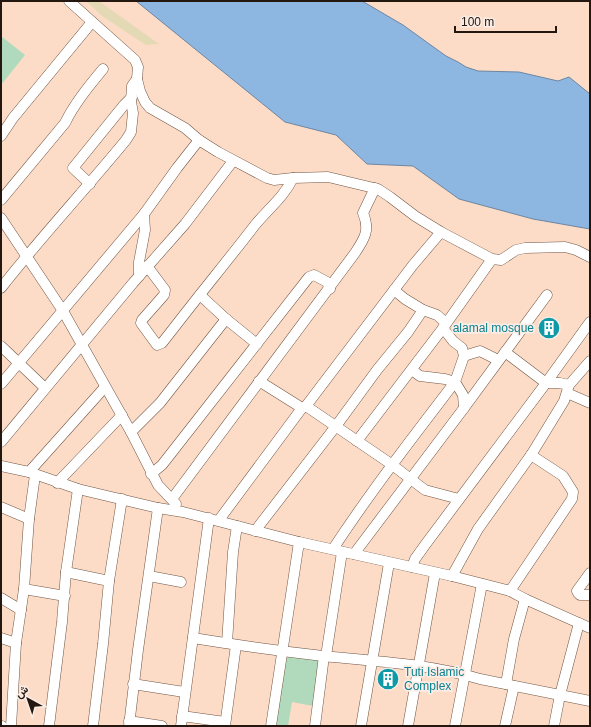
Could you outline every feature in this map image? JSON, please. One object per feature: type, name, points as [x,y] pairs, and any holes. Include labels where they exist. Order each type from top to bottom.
[{"type":"street","points":[[69,1],[135,60],[138,67],[137,78],[140,91],[145,102],[150,108],[185,128],[199,140],[233,161],[267,178],[274,180],[328,177],[375,188],[390,197],[415,216],[492,259],[501,260],[516,250],[525,248],[565,247],[576,250],[590,257]]},
{"type":"street","points":[[1,136],[13,118],[92,22]]},
{"type":"street","points":[[1,200],[65,123],[92,82],[103,69]]},
{"type":"street","points":[[1,288],[126,140],[131,132],[133,113],[132,86],[137,78]]},
{"type":"street","points":[[90,184],[73,168],[124,104],[132,97]]},
{"type":"street","points":[[1,384],[64,311],[144,214],[199,140]]},
{"type":"street","points":[[1,442],[147,266],[185,224],[233,161]]},
{"type":"street","points":[[147,266],[165,290],[164,295],[141,323],[157,344],[162,343],[257,223],[276,203],[294,178]]},
{"type":"street","points":[[172,500],[259,381],[330,289],[365,238],[367,230],[366,220],[363,213],[375,188]]},
{"type":"street","points":[[139,276],[139,262],[145,230],[144,214]]},
{"type":"street","points":[[1,218],[64,311],[105,387],[122,415],[151,474],[158,485],[183,512]]},
{"type":"street","points":[[181,726],[184,692],[192,638],[214,519],[304,407],[413,265],[442,232]]},
{"type":"street","points":[[357,441],[445,326],[492,259]]},
{"type":"street","points":[[151,474],[162,465],[312,275],[327,282],[330,289]]},
{"type":"street","points":[[314,726],[325,656],[338,550],[391,464],[455,382],[464,356],[462,348],[453,341],[437,315],[423,310],[394,290]]},
{"type":"street","points":[[200,295],[226,319],[257,344]]},
{"type":"street","points":[[354,554],[547,295]]},
{"type":"street","points":[[255,531],[377,370],[408,332],[423,310]]},
{"type":"street","points":[[131,432],[160,403],[226,319]]},
{"type":"street","points":[[412,567],[415,558],[590,322]]},
{"type":"street","points":[[1,346],[45,388]]},
{"type":"street","points":[[464,356],[480,351],[501,356],[546,383],[560,383],[590,403]]},
{"type":"street","points":[[452,576],[478,530],[531,455],[564,401],[568,389],[590,361]]},
{"type":"street","points":[[412,370],[420,376],[445,379],[455,382],[463,395],[464,408]]},
{"type":"street","points":[[259,381],[336,426],[391,464],[425,490],[459,499]]},
{"type":"street","points":[[11,726],[16,643],[24,589],[32,473],[105,387]]},
{"type":"street","points":[[57,483],[122,415]]},
{"type":"street","points":[[510,591],[572,499],[573,492],[563,476],[531,455]]},
{"type":"street","points":[[1,466],[32,473],[57,483],[78,489],[158,508],[214,519],[299,542],[452,576],[510,591],[590,628]]},
{"type":"street","points":[[49,726],[65,596],[66,572],[78,489]]},
{"type":"street","points":[[92,726],[103,644],[109,581],[122,499]]},
{"type":"street","points":[[1,507],[29,519]]},
{"type":"street","points":[[158,508],[133,684],[129,723],[162,726]]},
{"type":"street","points":[[182,716],[225,724],[232,644],[233,552],[237,526]]},
{"type":"street","points":[[271,726],[299,542]]},
{"type":"street","points":[[361,726],[389,562]]},
{"type":"street","points":[[66,572],[109,581]]},
{"type":"street","points":[[408,726],[435,573]]},
{"type":"street","points":[[590,573],[577,591],[580,595],[590,595]]},
{"type":"street","points":[[148,576],[181,582]]},
{"type":"street","points":[[456,726],[482,584]]},
{"type":"street","points":[[24,589],[65,596]]},
{"type":"street","points":[[1,598],[21,610]]},
{"type":"street","points":[[505,726],[514,639],[525,599]]},
{"type":"street","points":[[554,726],[560,695],[579,623]]},
{"type":"street","points":[[1,638],[16,643]]},
{"type":"street","points":[[192,638],[325,656],[432,668],[590,701]]},
{"type":"street","points":[[133,684],[184,692]]},
{"type":"green space","points":[[1,36],[25,55],[1,85]]},
{"type":"green space","points":[[283,653],[321,657],[313,706],[292,702],[288,726],[273,726]]},
{"type":"sand","points":[[86,1],[99,1],[159,44],[146,45],[102,16]]},
{"type":"water","points":[[136,1],[362,1],[403,25],[446,56],[466,67],[478,71],[519,72],[558,81],[569,77],[590,94],[590,229],[533,219],[459,199],[413,166],[367,164],[336,135],[285,122]]},
{"type":"place","name":"alamal mosque","points":[[549,328]]},
{"type":"place","name":"Tuti Islamic Complex","points":[[388,679]]}]
